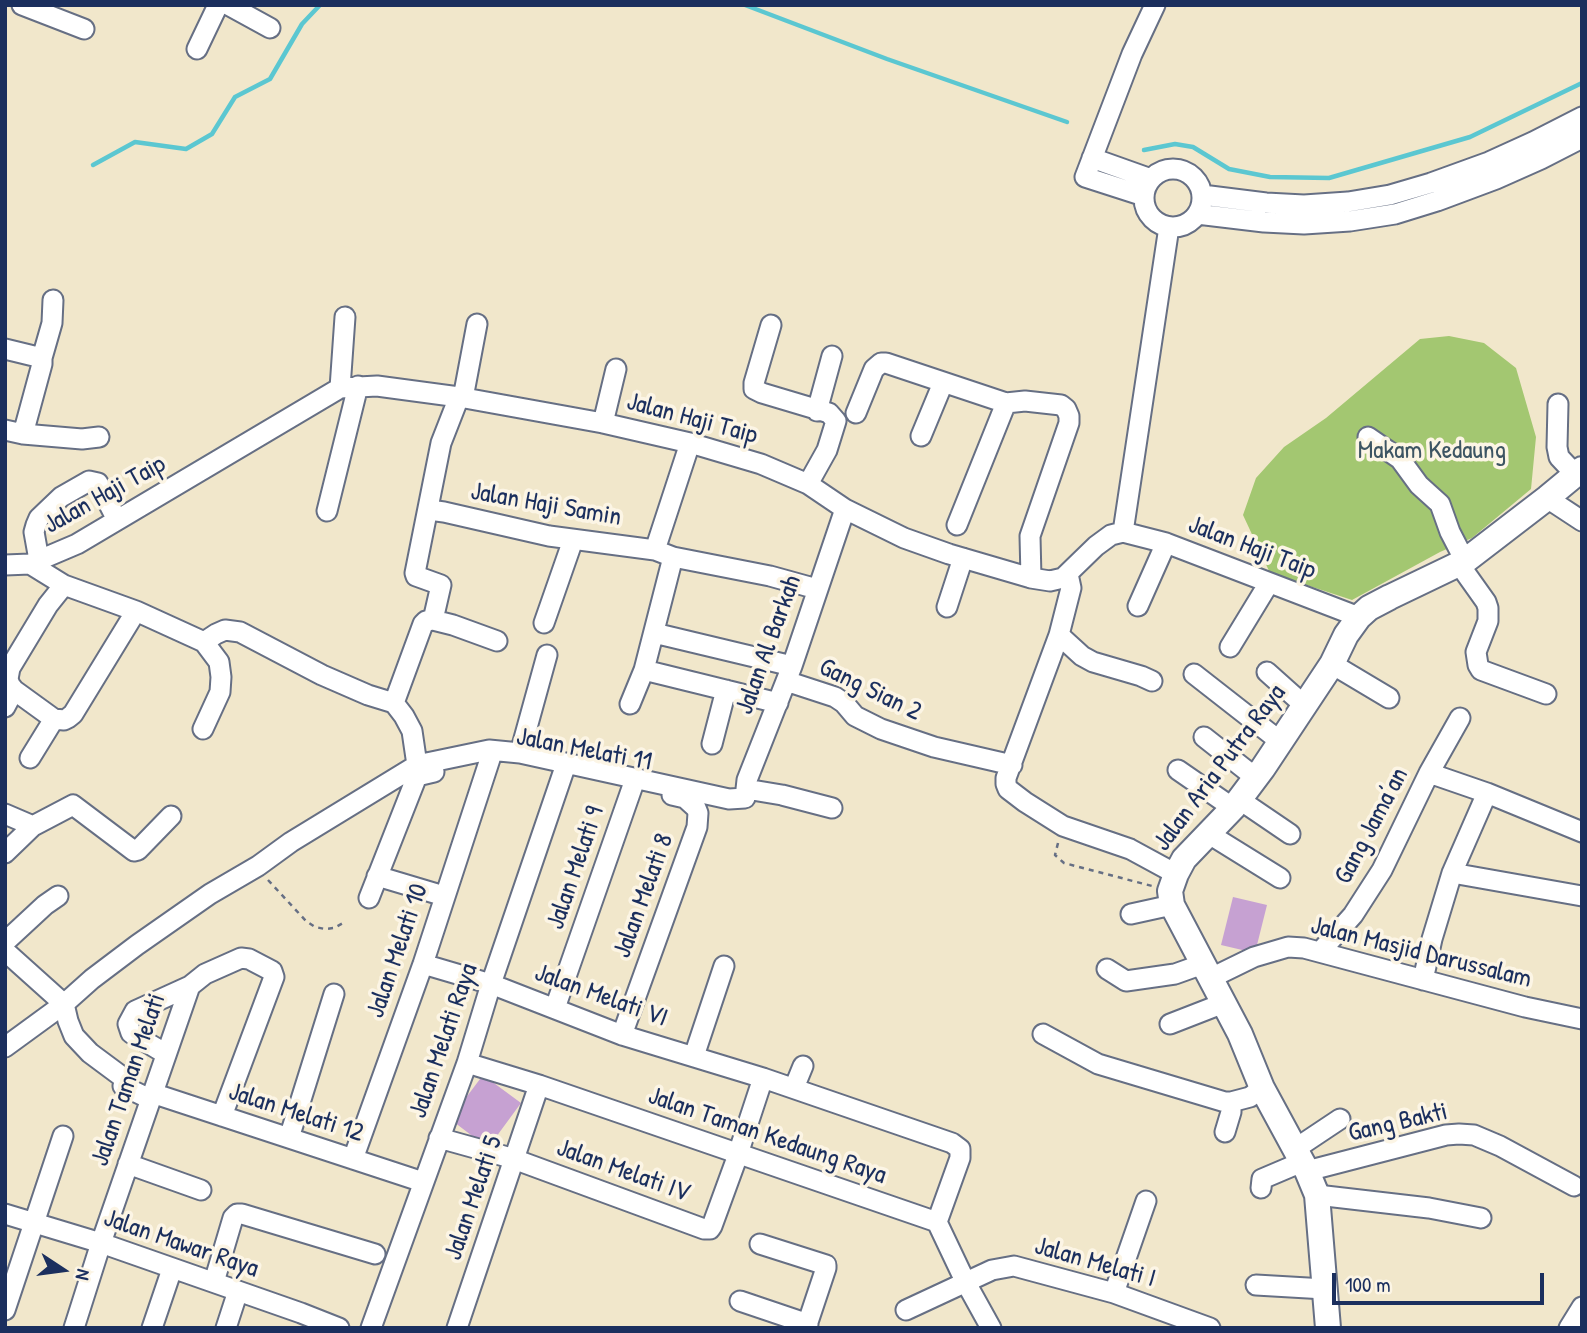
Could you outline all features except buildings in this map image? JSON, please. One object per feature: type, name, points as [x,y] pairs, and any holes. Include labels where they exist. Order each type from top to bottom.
[{"type":"main road","name":"Jalan Aria Putra Raya","points":[[1173,890],[1184,859],[1237,804],[1256,778],[1332,664],[1346,635],[1359,617],[1369,608],[1462,563],[1579,471]]},
{"type":"main road","points":[[1173,890],[1207,971],[1240,1034],[1262,1088],[1302,1160],[1317,1201],[1328,1328]]},
{"type":"street","points":[[22,5],[84,29]]},
{"type":"street","points":[[197,49],[218,5]]},
{"type":"street","points":[[228,5],[270,27]]},
{"type":"street","points":[[1148,188],[1089,167],[1132,54],[1155,5]]},
{"type":"street","points":[[1493,170],[1533,142],[1582,117]]},
{"type":"street","points":[[1199,205],[1304,205],[1348,202],[1541,159],[1582,138]]},
{"type":"street","points":[[1177,169],[1194,178],[1199,186],[1199,205],[1185,225],[1169,227],[1148,213],[1145,205],[1148,188],[1158,173],[1177,169]]},
{"type":"street","points":[[1131,914],[1173,890],[1130,849],[1063,826],[1008,789],[1006,778],[1059,635],[1071,588],[1068,574],[1096,546],[1123,532],[1169,227]]},
{"type":"street","points":[[53,300],[52,323],[42,364],[14,432],[82,439],[99,436]]},
{"type":"street","points":[[327,511],[349,387],[345,317]]},
{"type":"street","points":[[433,620],[441,585],[416,576],[415,573],[441,443],[461,397],[477,324]]},
{"type":"street","points":[[771,325],[754,389],[832,415],[836,424],[827,450],[808,484]]},
{"type":"street","points":[[5,349],[42,358]]},
{"type":"street","points":[[817,411],[832,356]]},
{"type":"street","points":[[856,413],[874,369],[881,363],[890,363],[1006,403],[1025,401],[1061,405],[1066,409],[1069,423],[1030,536],[1031,578]]},
{"type":"street","points":[[603,423],[615,369]]},
{"type":"street","points":[[921,436],[943,383]]},
{"type":"street","name":"Jalan Haji Taip","points":[[5,565],[34,562],[78,544],[349,387],[377,386],[461,397],[603,423],[690,443],[761,464],[808,484],[845,509],[904,538],[1031,578],[1050,581],[1068,574]]},
{"type":"street","points":[[957,525],[1006,403]]},
{"type":"street","points":[[1558,404],[1559,457],[1579,471]]},
{"type":"street","points":[[1368,437],[1400,459],[1419,485],[1440,504],[1462,563],[1488,608],[1488,621],[1476,652],[1481,670],[1546,694]]},
{"type":"street","points":[[630,704],[644,670],[654,633],[664,554],[690,443]]},
{"type":"street","points":[[117,520],[98,483],[89,481],[61,498],[39,519],[34,532],[34,562],[64,585],[136,611],[204,642],[219,662],[221,677],[220,692],[202,729]]},
{"type":"street","points":[[1547,498],[1582,521]]},
{"type":"street","name":"Jalan Al Barkah","points":[[745,793],[747,780],[789,673],[845,509]]},
{"type":"street","name":"Jalan Haji Samin","points":[[429,510],[573,540],[664,554],[770,576],[817,589]]},
{"type":"street","name":"Jalan Haji Taip","points":[[1123,532],[1166,543],[1359,617]]},
{"type":"street","points":[[544,623],[573,540]]},
{"type":"street","points":[[1138,606],[1166,543]]},
{"type":"street","points":[[947,607],[963,558]]},
{"type":"street","points":[[1230,647],[1269,583]]},
{"type":"street","points":[[64,585],[48,605],[10,668],[8,679],[10,699],[54,719],[64,720],[73,714],[136,611]]},
{"type":"street","points":[[394,703],[425,621],[433,620],[453,625],[497,641]]},
{"type":"street","points":[[204,642],[225,631],[240,632],[322,675],[394,703],[412,731],[417,765]]},
{"type":"street","name":"Gang Sian 2","points":[[654,633],[789,673],[835,696],[855,716],[881,729],[934,747],[1012,765]]},
{"type":"street","points":[[1059,635],[1082,656],[1093,662],[1152,681]]},
{"type":"street","points":[[520,753],[547,655]]},
{"type":"street","points":[[1332,664],[1389,698]]},
{"type":"street","points":[[644,670],[778,703]]},
{"type":"street","points":[[1267,672],[1305,706]]},
{"type":"street","points":[[1194,674],[1281,742]]},
{"type":"street","points":[[712,744],[726,690]]},
{"type":"street","name":"Gang Jama’an","points":[[1320,952],[1353,915],[1382,870],[1429,772],[1460,718]]},
{"type":"street","points":[[30,758],[54,719]]},
{"type":"street","points":[[1204,737],[1256,778]]},
{"type":"street","points":[[5,1047],[137,945],[209,894],[417,765],[489,750],[520,753],[729,799],[745,793],[782,795],[832,808]]},
{"type":"street","name":"Jalan Melati 11","points":[[369,898],[417,776],[490,759],[517,761],[564,769],[685,798],[698,813]]},
{"type":"street","name":"Jalan Melati 10","points":[[353,1159],[423,964],[490,759]]},
{"type":"street","name":"Jalan Melati Raya","points":[[371,1328],[467,1063],[564,769]]},
{"type":"street","points":[[1178,770],[1290,834]]},
{"type":"street","points":[[1429,772],[1582,832]]},
{"type":"street","name":"Jalan Melati 9","points":[[555,1008],[633,785]]},
{"type":"street","points":[[1423,980],[1452,873],[1487,793]]},
{"type":"street","points":[[5,853],[33,826],[73,805],[134,851],[171,816]]},
{"type":"street","name":"Jalan Melati 8","points":[[622,1035],[697,827],[698,813]]},
{"type":"street","points":[[5,814],[33,826]]},
{"type":"street","points":[[1209,834],[1280,878]]},
{"type":"street","points":[[1452,873],[1582,896]]},
{"type":"street","points":[[377,876],[444,896]]},
{"type":"street","points":[[5,942],[58,896]]},
{"type":"street","name":"Jalan Masjid Darussalam","points":[[1107,969],[1126,981],[1207,971],[1288,947],[1304,948],[1525,1007],[1582,1019]]},
{"type":"street","points":[[5,951],[64,1004]]},
{"type":"street","name":"Jalan Taman Melati","points":[[74,1328],[190,986],[205,974],[241,958],[250,959],[272,971],[273,982],[222,1116]]},
{"type":"street","name":"Jalan Melati VI","points":[[423,964],[491,984],[622,1035],[763,1077],[952,1143],[960,1149],[960,1158],[937,1222]]},
{"type":"street","points":[[694,1056],[724,966]]},
{"type":"street","points":[[166,1054],[131,1033],[128,1024],[135,1011],[190,986]]},
{"type":"street","points":[[289,1138],[334,994]]},
{"type":"street","points":[[1170,1024],[1224,1003]]},
{"type":"street","name":"Jalan Melati 12","points":[[64,1004],[74,1036],[90,1053],[125,1079],[123,1086],[424,1182]]},
{"type":"street","points":[[1043,1034],[1098,1064],[1231,1102],[1250,1097],[1262,1088]]},
{"type":"street","name":"Jalan Taman Kedaung Raya","points":[[467,1063],[539,1085],[937,1222]]},
{"type":"street","points":[[794,1088],[803,1066]]},
{"type":"street","points":[[738,1153],[763,1077]]},
{"type":"street","name":"Jalan Melati 5","points":[[457,1328],[539,1085]]},
{"type":"street","points":[[1224,1132],[1231,1112],[1231,1102]]},
{"type":"street","points":[[1261,1188],[1262,1179],[1302,1160],[1340,1119]]},
{"type":"street","name":"Gang Bakti","points":[[1302,1160],[1446,1135],[1474,1135],[1574,1186]]},
{"type":"street","points":[[5,1310],[63,1136]]},
{"type":"street","name":"Jalan Melati IV","points":[[439,1138],[515,1160],[704,1229],[712,1226],[738,1153]]},
{"type":"street","points":[[128,1164],[201,1190]]},
{"type":"street","points":[[1114,1293],[1146,1201]]},
{"type":"street","points":[[1317,1201],[1395,1213]]},
{"type":"street","points":[[1317,1201],[1429,1208],[1481,1218]]},
{"type":"street","name":"Jalan Mawar Raya","points":[[5,1214],[101,1243],[214,1282],[299,1320],[339,1328]]},
{"type":"street","points":[[214,1282],[233,1218],[237,1214],[375,1254]]},
{"type":"street","points":[[937,1222],[991,1328]]},
{"type":"street","points":[[740,1301],[807,1326],[826,1265],[760,1244]]},
{"type":"street","name":"Jalan Melati I","points":[[905,1310],[992,1270],[1014,1266],[1114,1293],[1210,1328]]},
{"type":"street","points":[[152,1328],[172,1269]]},
{"type":"street","points":[[1256,1285],[1325,1289]]},
{"type":"street","points":[[226,1328],[238,1291]]},
{"type":"street","points":[[1569,1328],[1582,1307]]},
{"type":"path","points":[[1063,826],[1055,855],[1064,863],[1173,890]]},
{"type":"path","points":[[258,866],[306,921],[325,929],[343,923]]},
{"type":"green space","name":"Makam Kedaung","points":[[1449,336],[1484,343],[1516,368],[1536,437],[1531,489],[1472,538],[1440,552],[1352,600],[1270,573],[1243,515],[1256,478],[1284,447],[1326,418],[1420,339]]},
{"type":"waterway","points":[[93,165],[135,142],[186,149],[212,134],[235,97],[270,79],[302,24],[320,5]]},
{"type":"waterway","points":[[745,5],[887,59],[1067,122]]},
{"type":"waterway","points":[[1144,150],[1175,144],[1193,147],[1229,169],[1270,177],[1329,178],[1470,137],[1582,83]]}]
